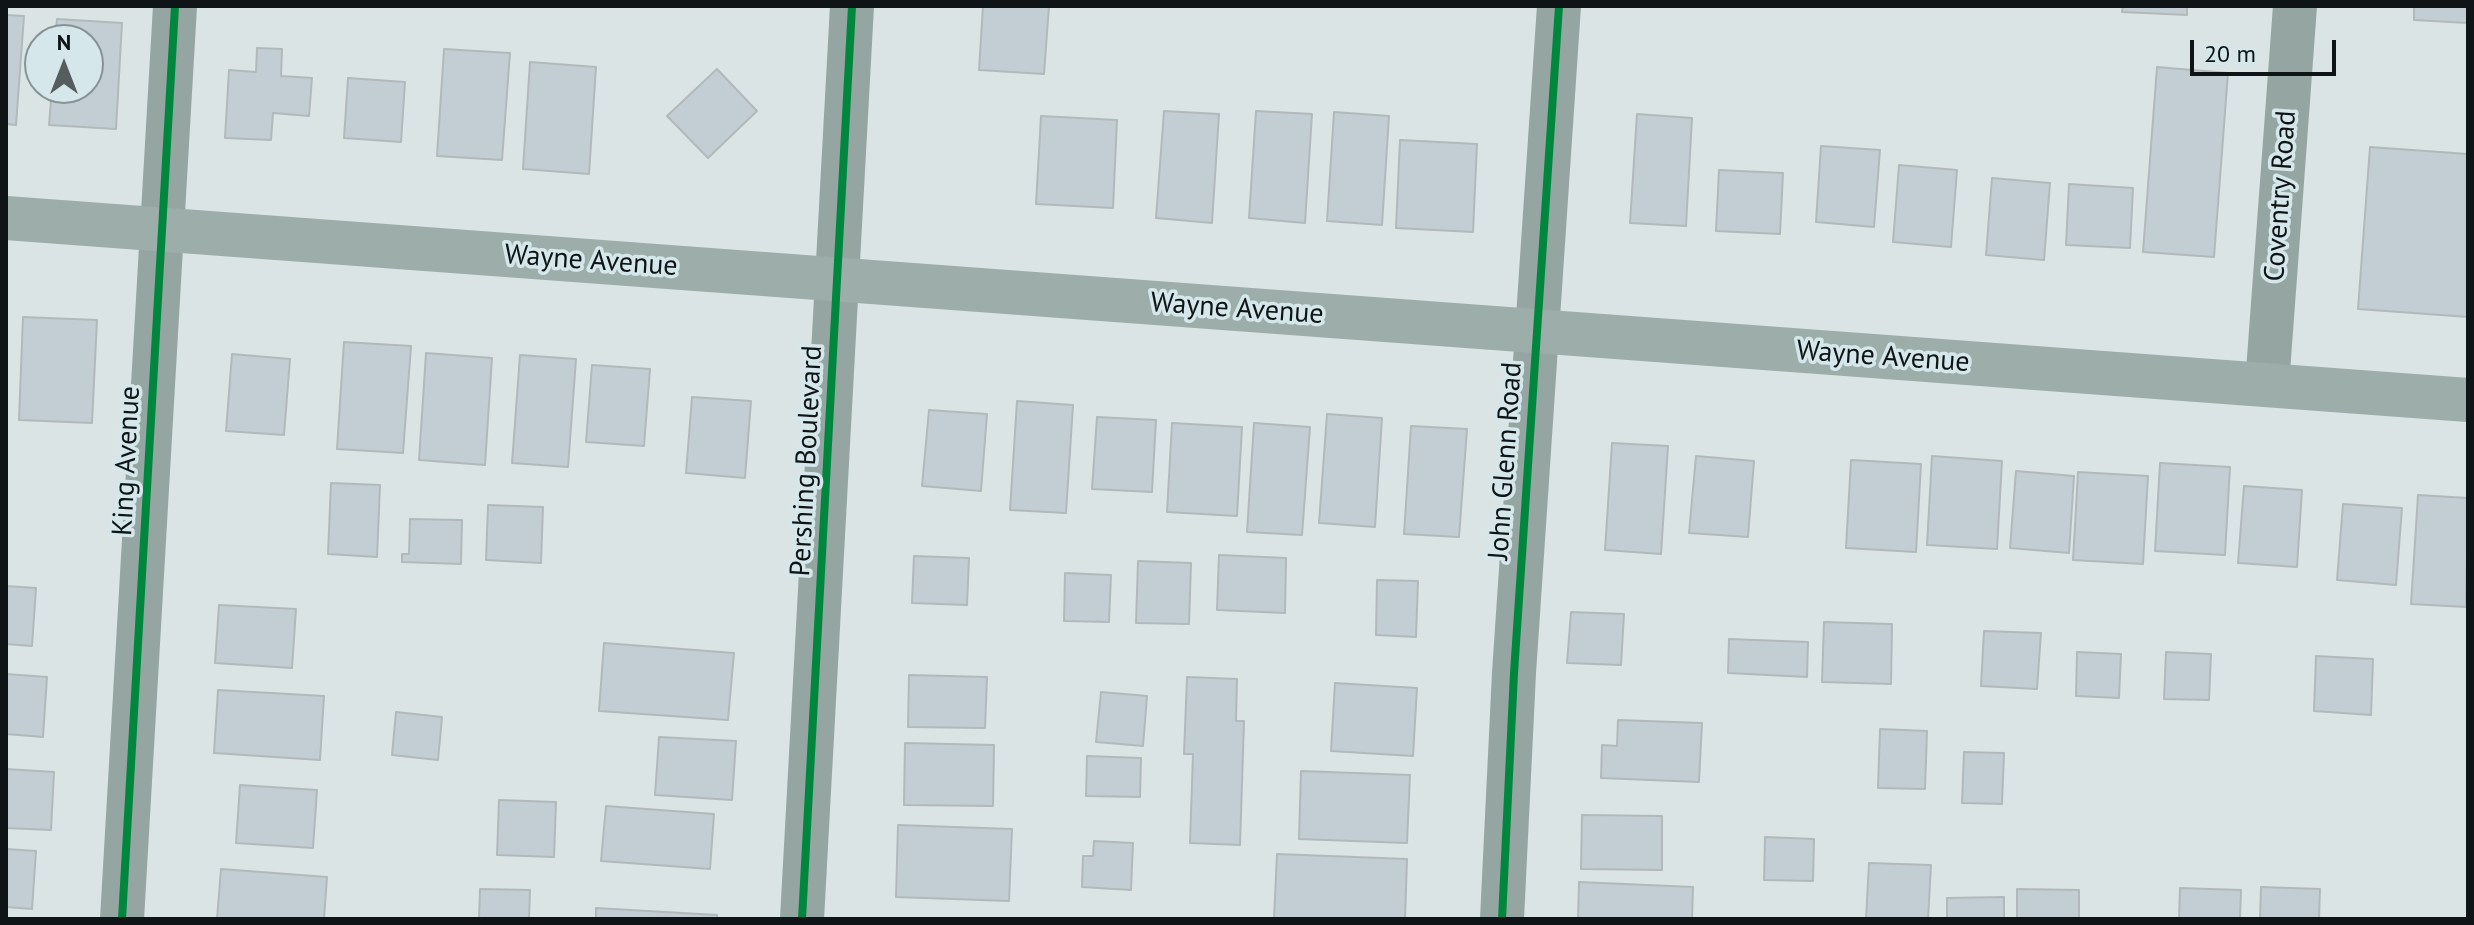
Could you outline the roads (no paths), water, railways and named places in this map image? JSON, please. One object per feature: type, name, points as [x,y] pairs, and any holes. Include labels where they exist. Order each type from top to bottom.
[{"type":"main road","name":"Wayne Avenue","points":[[6,218],[2468,400]]},
{"type":"street","name":"King Avenue","points":[[122,919],[175,6]]},
{"type":"street","name":"Pershing Boulevard","points":[[802,919],[852,6]]},
{"type":"street","name":"John Glenn Road","points":[[1502,919],[1536,331],[1559,6]]},
{"type":"street","name":"Coventry Road","points":[[2267,385],[2295,6]]}]
